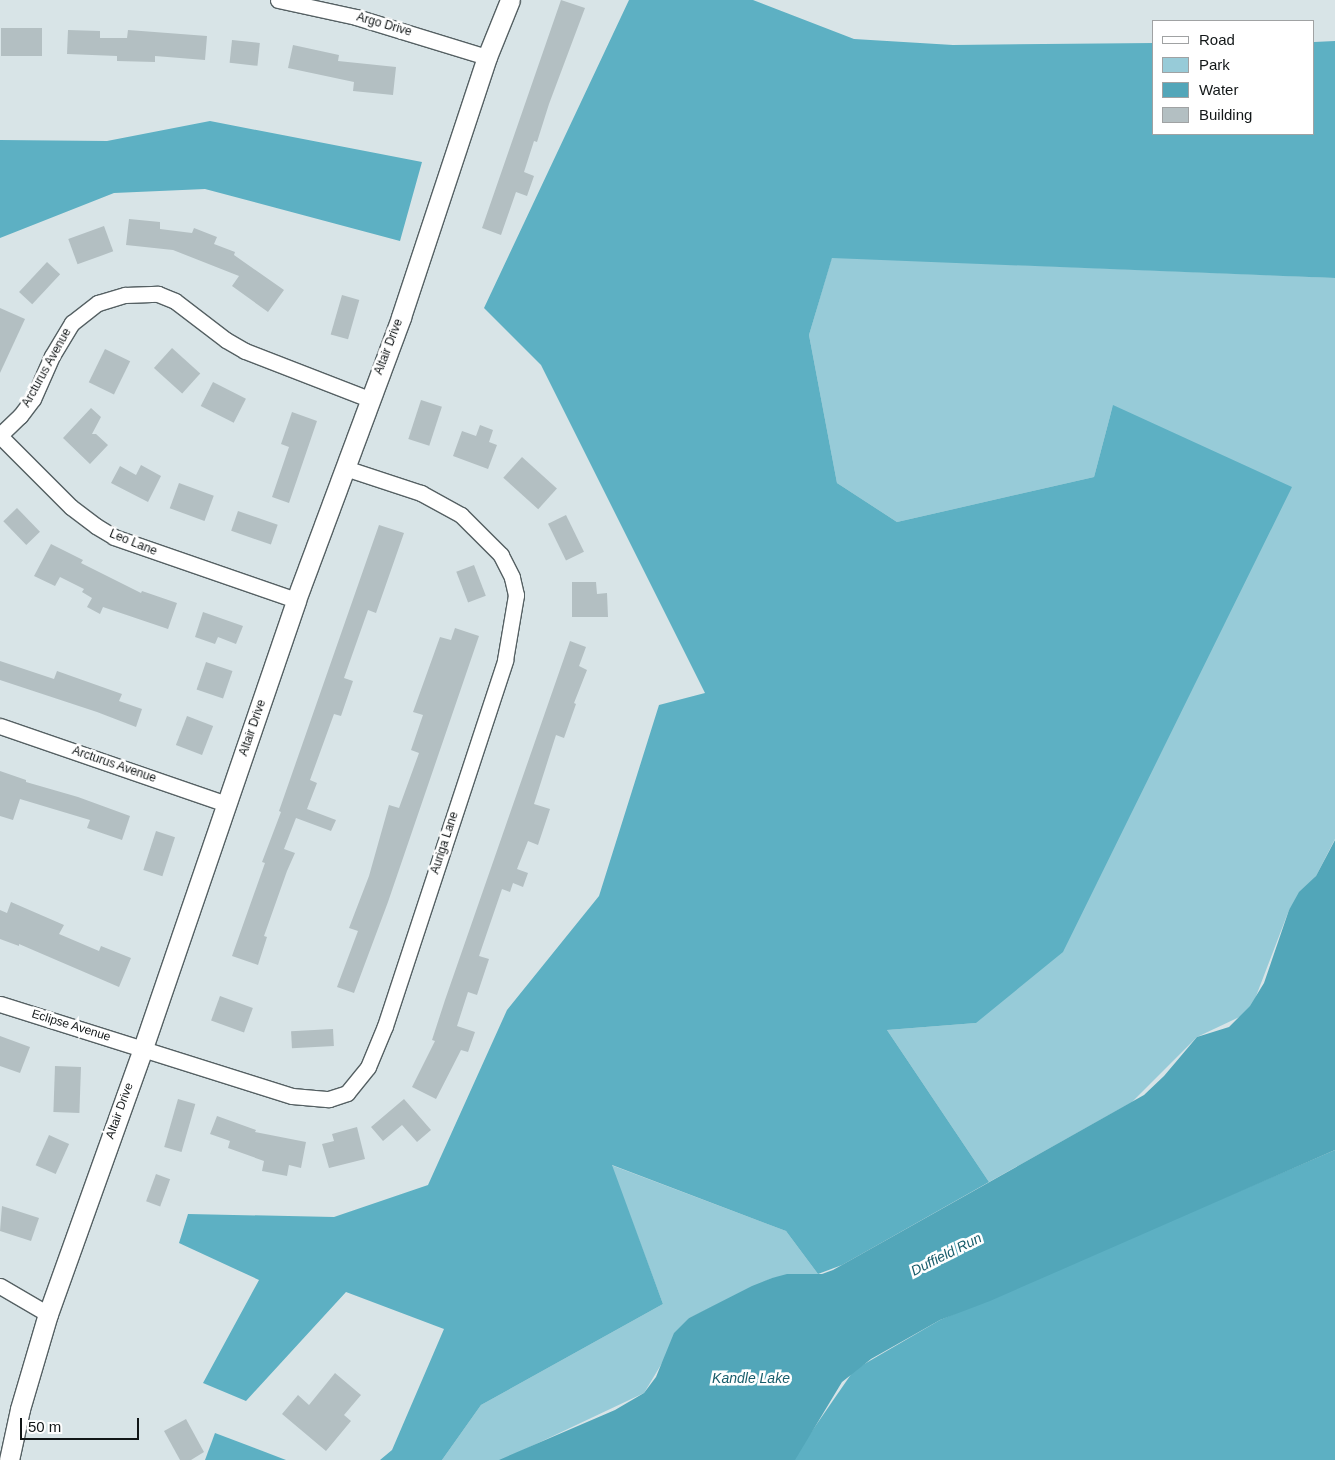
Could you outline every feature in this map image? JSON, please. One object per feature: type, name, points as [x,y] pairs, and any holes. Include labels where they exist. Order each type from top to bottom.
[{"type":"street","name":"Argo Drive","points":[[278,0],[300,3],[373,21],[487,57]]},
{"type":"street","name":"Altair Drive","points":[[9,1460],[20,1409],[48,1314],[143,1048],[296,600],[401,317],[487,57],[510,0]]},
{"type":"street","name":"Arcturus Avenue","points":[[0,436],[20,416],[33,399],[52,356],[72,322],[98,303],[125,295],[158,294],[175,300],[226,340],[245,351],[369,399]]},
{"type":"street","name":"Leo Lane","points":[[0,436],[71,507],[114,537],[296,600]]},
{"type":"street","name":"Auriga Lane","points":[[143,1048],[292,1096],[329,1099],[347,1093],[359,1080],[368,1067],[385,1026],[505,660],[516,595],[512,578],[501,555],[461,515],[421,493],[345,468]]},
{"type":"street","name":"Arcturus Avenue","points":[[0,726],[227,804]]},
{"type":"street","name":"Eclipse Avenue","points":[[0,1004],[143,1048]]},
{"type":"street","points":[[0,1286],[48,1314]]},
{"type":"green space","points":[[832,257],[1335,278],[1335,839],[1316,876],[1289,910],[1250,1012],[1197,1037],[1132,1102],[989,1182],[887,1030],[976,1023],[1113,405],[1094,477],[897,522],[837,483],[809,335]]},
{"type":"green space","points":[[611,1165],[786,1231],[818,1274],[772,1278],[689,1318],[644,1393],[502,1460],[442,1460],[481,1405],[663,1304]]},
{"type":"shaded area","points":[[629,0],[753,0],[854,39],[953,45],[1152,43],[1152,135],[1315,135],[1315,42],[1335,41],[1335,278],[832,258],[809,335],[837,483],[897,522],[1094,477],[1113,405],[1292,487],[1063,952],[976,1023],[887,1030],[989,1182],[842,1265],[818,1274],[786,1231],[612,1165],[663,1304],[481,1405],[442,1460],[380,1460],[392,1450],[444,1329],[346,1292],[246,1401],[203,1383],[259,1280],[179,1243],[188,1214],[334,1217],[428,1185],[507,1010],[599,896],[659,705],[705,693],[541,365],[484,308]]},
{"type":"shaded area","points":[[210,121],[422,162],[400,241],[205,189],[114,193],[0,238],[0,140],[107,141]]},
{"type":"shaded area","points":[[1335,1150],[1335,1460],[792,1460],[854,1370],[940,1320]]},
{"type":"shaded area","points":[[215,1433],[286,1460],[205,1460]]},
{"type":"water","name":"Kandle Lake","points":[[1335,840],[1335,1150],[990,1301],[940,1320],[871,1359],[842,1382],[795,1460],[499,1460],[615,1410],[644,1393],[656,1377],[674,1333],[689,1318],[772,1278],[787,1274],[822,1274],[833,1270],[1144,1095],[1164,1076],[1197,1037],[1229,1027],[1250,1006],[1264,983],[1289,910],[1299,892],[1316,876]]},
{"type":"building","points":[[561,0],[585,8],[549,104],[537,142],[534,141],[524,172],[534,176],[527,196],[516,192],[501,235],[482,228]]},
{"type":"building","points":[[1,28],[42,28],[42,56],[1,56]]},
{"type":"building","points":[[68,30],[100,31],[100,38],[127,38],[128,30],[207,36],[205,60],[155,56],[155,62],[117,61],[117,56],[67,54]]},
{"type":"building","points":[[232,40],[260,43],[257,66],[230,63]]},
{"type":"building","points":[[293,45],[339,55],[338,61],[396,67],[393,95],[353,91],[354,82],[288,68]]},
{"type":"building","points":[[129,219],[160,222],[160,229],[192,233],[194,228],[217,237],[214,244],[235,252],[234,255],[284,290],[268,312],[232,286],[239,276],[173,250],[126,245]]},
{"type":"building","points":[[104,226],[113,251],[78,264],[68,239]]},
{"type":"building","points":[[47,262],[60,274],[32,304],[19,292]]},
{"type":"building","points":[[342,295],[359,300],[348,339],[331,334]]},
{"type":"building","points":[[0,308],[25,319],[0,373]]},
{"type":"building","points":[[172,348],[200,373],[182,393],[154,368]]},
{"type":"building","points":[[105,349],[130,361],[114,395],[89,382]]},
{"type":"building","points":[[213,382],[246,399],[234,423],[201,406]]},
{"type":"building","points":[[421,400],[442,407],[429,446],[408,439]]},
{"type":"building","points":[[91,408],[101,417],[92,434],[96,434],[108,445],[90,464],[63,438]]},
{"type":"building","points":[[292,412],[317,421],[289,503],[272,497],[289,447],[281,444]]},
{"type":"building","points":[[480,425],[493,430],[489,442],[497,445],[488,469],[453,456],[462,431],[476,436]]},
{"type":"building","points":[[522,457],[557,488],[538,509],[503,478]]},
{"type":"building","points":[[141,465],[161,476],[148,502],[111,483],[120,466],[136,475]]},
{"type":"building","points":[[179,483],[214,496],[205,521],[170,508]]},
{"type":"building","points":[[17,508],[40,532],[26,545],[3,521]]},
{"type":"building","points":[[238,511],[278,525],[271,545],[231,531]]},
{"type":"building","points":[[566,515],[584,552],[566,561],[548,524]]},
{"type":"building","points":[[379,525],[404,533],[376,613],[368,610],[344,678],[353,681],[341,716],[334,714],[310,780],[317,783],[307,809],[336,820],[331,831],[296,818],[284,849],[295,853],[264,936],[267,937],[258,965],[232,956],[265,863],[262,862],[281,812],[279,811]]},
{"type":"building","points":[[51,544],[83,560],[81,563],[141,593],[142,591],[177,603],[168,629],[103,607],[100,614],[87,607],[92,598],[82,592],[84,589],[60,577],[55,586],[34,576]]},
{"type":"building","points":[[474,565],[486,596],[468,603],[456,572]]},
{"type":"building","points":[[572,582],[596,582],[597,594],[607,593],[608,617],[572,617]]},
{"type":"building","points":[[203,612],[243,626],[236,644],[218,637],[215,644],[195,637]]},
{"type":"building","points":[[455,628],[479,636],[388,902],[354,993],[337,987],[358,931],[349,928],[369,876],[389,805],[399,808],[419,753],[411,750],[423,715],[413,712],[440,637],[451,640]]},
{"type":"building","points":[[570,641],[586,647],[579,666],[587,670],[574,703],[576,704],[564,738],[556,735],[534,804],[550,809],[538,845],[528,841],[517,869],[528,873],[523,887],[513,883],[510,892],[502,889],[479,956],[489,959],[477,995],[468,992],[457,1026],[475,1032],[468,1052],[461,1050],[436,1099],[412,1087],[435,1041],[432,1040],[445,1000]]},
{"type":"building","points":[[0,661],[54,679],[57,671],[122,694],[119,701],[142,709],[136,727],[0,680]]},
{"type":"building","points":[[206,662],[232,671],[223,699],[197,689]]},
{"type":"building","points":[[187,716],[213,726],[202,755],[176,745]]},
{"type":"building","points":[[0,771],[26,780],[26,782],[78,797],[130,816],[122,840],[87,828],[90,820],[20,799],[13,820],[0,816]]},
{"type":"building","points":[[156,831],[175,837],[162,876],[143,870]]},
{"type":"building","points":[[11,902],[64,925],[59,934],[99,951],[101,946],[131,958],[119,987],[19,944],[19,946],[0,939],[0,910],[7,913]]},
{"type":"building","points":[[220,996],[253,1008],[244,1032],[211,1020]]},
{"type":"building","points":[[333,1029],[334,1046],[292,1048],[291,1031]]},
{"type":"building","points":[[0,1036],[30,1047],[20,1073],[0,1066]]},
{"type":"building","points":[[55,1066],[81,1067],[79,1113],[53,1112]]},
{"type":"building","points":[[178,1099],[195,1104],[182,1152],[164,1147]]},
{"type":"building","points":[[404,1099],[431,1130],[417,1142],[402,1125],[383,1141],[371,1127]]},
{"type":"building","points":[[217,1116],[256,1130],[255,1132],[306,1142],[301,1168],[289,1165],[287,1176],[262,1171],[264,1161],[228,1148],[230,1141],[210,1134]]},
{"type":"building","points":[[357,1127],[365,1159],[329,1168],[322,1144],[334,1141],[332,1134]]},
{"type":"building","points":[[49,1135],[69,1144],[56,1174],[36,1165]]},
{"type":"building","points":[[156,1174],[170,1179],[160,1206],[146,1201]]},
{"type":"building","points":[[2,1206],[39,1218],[31,1241],[0,1231]]},
{"type":"building","points":[[335,1373],[361,1395],[344,1415],[351,1421],[326,1451],[282,1414],[298,1395],[309,1405]]},
{"type":"building","points":[[186,1419],[204,1452],[191,1460],[180,1460],[164,1431]]},
{"type":"water label","name":"Duffield Run","points":[[946,1254]]}]
